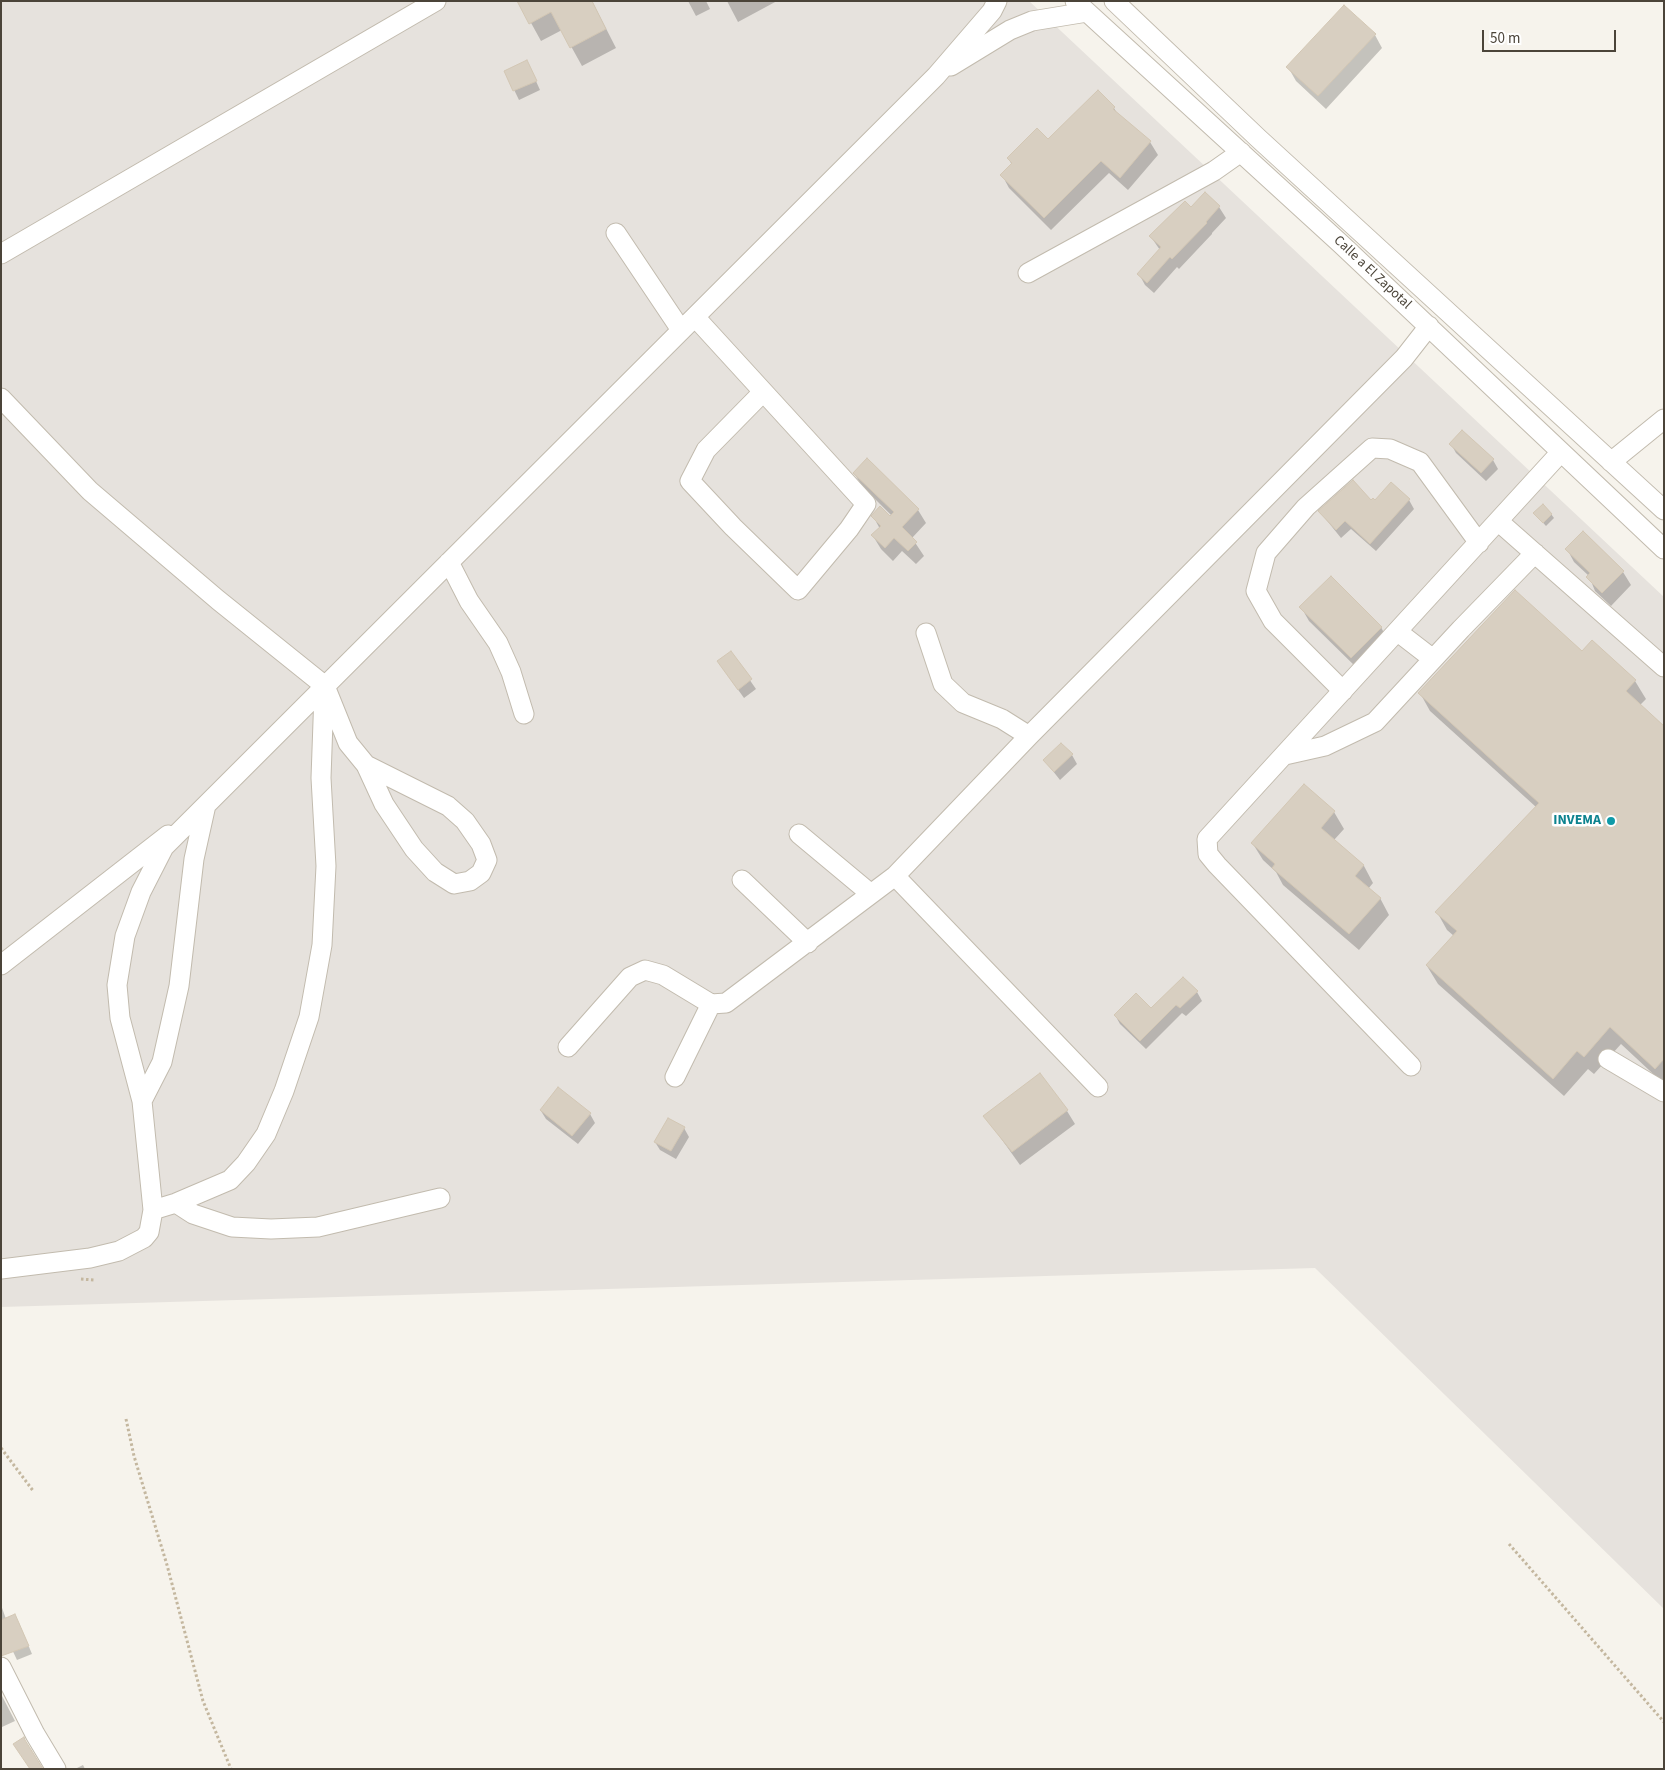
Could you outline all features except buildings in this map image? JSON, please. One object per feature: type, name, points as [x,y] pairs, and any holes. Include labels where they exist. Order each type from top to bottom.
[{"type":"street","points":[[1,254],[436,1]]},
{"type":"street","points":[[1,1268],[90,1258],[119,1251],[144,1238],[149,1232],[153,1210],[142,1101],[120,1018],[117,985],[125,936],[141,892],[164,847],[936,76],[992,11],[997,1]]},
{"type":"street","name":"Calle a El Zapotal","points":[[1114,1],[1258,138],[1664,510]]},
{"type":"street","points":[[936,76],[1010,30],[1081,7]]},
{"type":"street","name":"Calle a El Zapotal","points":[[1081,7],[1429,326],[1664,549]]},
{"type":"street","points":[[1028,273],[1214,171],[1241,152]]},
{"type":"street","points":[[616,233],[688,323],[763,392],[866,504],[849,529],[798,590],[733,527],[690,481],[706,450],[763,392]]},
{"type":"street","points":[[568,1047],[630,977],[645,970],[663,974],[710,1004],[726,1003],[895,876],[1029,736],[1404,358],[1429,326]]},
{"type":"street","points":[[1,398],[90,491],[218,600],[324,686],[348,743],[366,766],[384,804],[414,849],[435,872],[454,884],[470,881],[481,873],[487,860],[481,844],[460,816],[448,806],[366,766]]},
{"type":"street","points":[[1612,462],[1664,419]]},
{"type":"street","points":[[1344,691],[1273,621],[1256,591],[1266,553],[1306,507],[1372,448],[1390,449],[1420,462],[1479,543]]},
{"type":"street","points":[[1411,1066],[1208,854],[1207,839],[1561,452]]},
{"type":"street","points":[[1498,521],[1664,666]]},
{"type":"street","points":[[1285,755],[1325,746],[1375,722],[1535,553]]},
{"type":"street","points":[[449,562],[469,600],[498,643],[511,672],[524,714]]},
{"type":"street","points":[[1398,632],[1433,660]]},
{"type":"street","points":[[926,633],[943,684],[963,703],[1002,719],[1029,736]]},
{"type":"street","points":[[153,1210],[176,1203],[230,1180],[246,1163],[266,1134],[284,1091],[309,1017],[322,945],[326,876],[321,778],[324,686]]},
{"type":"street","points":[[1,965],[206,805]]},
{"type":"street","points":[[142,1101],[162,1062],[179,986],[194,859],[206,805]]},
{"type":"street","points":[[799,834],[871,894]]},
{"type":"street","points":[[895,876],[1098,1087]]},
{"type":"street","points":[[742,880],[808,943]]},
{"type":"street","points":[[675,1077],[710,1004]]},
{"type":"street","points":[[1608,1059],[1664,1092]]},
{"type":"street","points":[[176,1203],[193,1214],[232,1227],[271,1229],[318,1228],[440,1198]]},
{"type":"street","points":[[1,1667],[35,1734],[56,1769]]},
{"type":"path","points":[[126,1419],[134,1456],[167,1565],[203,1700],[231,1769]]},
{"type":"path","points":[[1,1448],[34,1492]]},
{"type":"path","points":[[1509,1544],[1664,1722]]},
{"type":"shaded area","points":[[1,1],[1029,1],[1664,597],[1664,1609],[1315,1268],[1,1307]]},
{"type":"place","name":"INVEMA","points":[[1611,821]]}]
